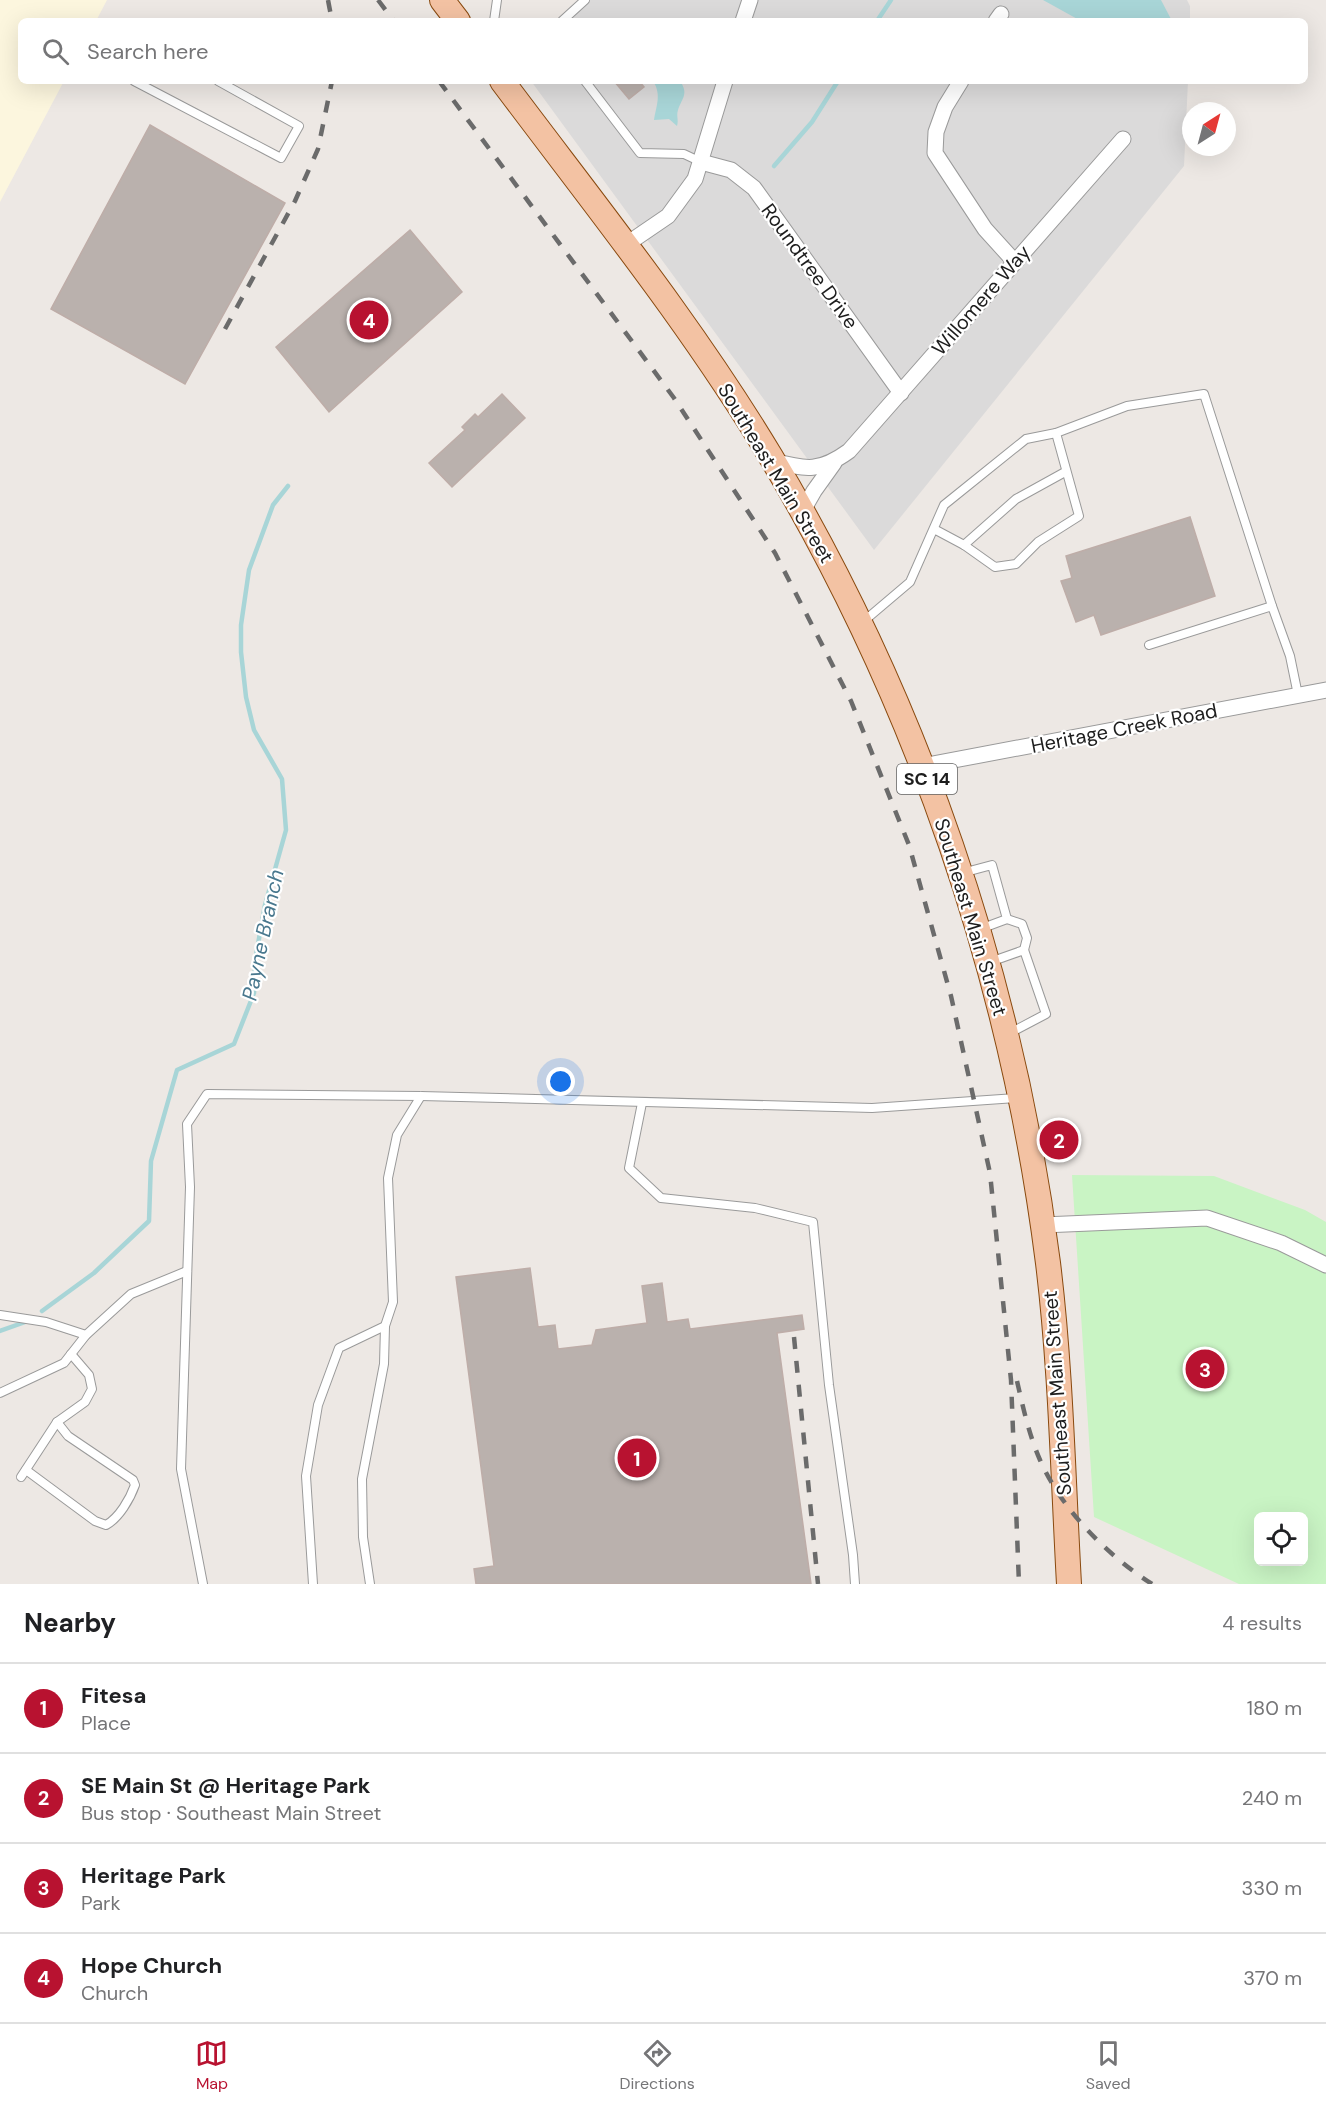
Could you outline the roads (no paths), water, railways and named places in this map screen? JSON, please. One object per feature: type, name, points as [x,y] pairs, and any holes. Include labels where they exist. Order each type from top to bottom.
[{"type":"main road","points":[[442,0],[456,18]]},
{"type":"main road","name":"Southeast Main Street","points":[[504,84],[698,345],[773,461],[860,624],[922,766],[978,929],[1007,1035],[1043,1225],[1054,1328],[1069,1584]]},
{"type":"street","points":[[744,18],[750,0]]},
{"type":"street","points":[[624,246],[668,216],[695,179],[724,84]]},
{"type":"street","points":[[959,84],[945,107],[936,132],[935,153],[985,229],[1014,261]]},
{"type":"street","name":"Willomere Way","points":[[802,512],[814,491],[838,459],[901,393],[1123,139]]},
{"type":"street","name":"Roundtree Drive","points":[[701,162],[731,170],[754,188],[901,393]]},
{"type":"street","name":"Willomere Way","points":[[773,461],[802,469],[822,467],[838,459]]},
{"type":"street","name":"Heritage Creek Road","points":[[922,766],[1326,690]]},
{"type":"street","points":[[1043,1225],[1207,1218],[1281,1243],[1326,1265]]},
{"type":"lane","points":[[494,18],[497,0]]},
{"type":"lane","points":[[565,18],[585,0]]},
{"type":"lane","points":[[140,84],[281,158],[299,126],[223,84]]},
{"type":"lane","points":[[587,84],[640,153],[684,154],[701,162]]},
{"type":"lane","points":[[860,624],[910,582],[944,505],[971,481],[1026,440],[1056,434],[1127,406],[1204,394],[1290,656],[1298,695]]},
{"type":"lane","points":[[934,530],[964,545],[995,567],[1016,564],[1038,542],[1079,516],[1056,434]]},
{"type":"lane","points":[[964,545],[1016,499],[1065,472]]},
{"type":"lane","points":[[1149,645],[1272,606]]},
{"type":"lane","points":[[960,873],[992,865],[1007,919]]},
{"type":"lane","points":[[978,929],[1007,919],[1022,924],[1027,938],[1024,950],[1046,1014],[1007,1035]]},
{"type":"lane","points":[[987,962],[1024,950]]},
{"type":"lane","points":[[202,1584],[181,1469],[190,1187],[187,1124],[207,1094],[421,1096],[872,1108],[1020,1098]]},
{"type":"lane","points":[[370,1584],[363,1537],[362,1479],[384,1364],[385,1326],[393,1302],[388,1178],[397,1135],[421,1096]]},
{"type":"lane","points":[[642,1103],[629,1168],[661,1198],[756,1208],[813,1222],[829,1385],[855,1584]]},
{"type":"lane","points":[[0,1393],[64,1363],[86,1335],[131,1294],[187,1271]]},
{"type":"lane","points":[[0,1315],[46,1322],[86,1335]]},
{"type":"lane","points":[[313,1584],[306,1476],[318,1405],[339,1348],[385,1326]]},
{"type":"lane","points":[[57,1422],[68,1436],[132,1480],[135,1485],[133,1492],[113,1521],[106,1525],[96,1521],[23,1473],[57,1422],[85,1402],[92,1389],[89,1375],[71,1354]]},
{"type":"water","points":[[1043,0],[1161,0],[1170,18],[1076,18]]},
{"type":"water","points":[[655,84],[683,85],[684,96],[677,112],[677,126],[669,119],[654,120],[658,96]]},
{"type":"waterway","points":[[879,18],[891,0]]},
{"type":"waterway","points":[[774,166],[812,122],[836,84]]},
{"type":"waterway","name":"Payne Branch","points":[[42,1311],[94,1273],[149,1221],[151,1161],[177,1070],[234,1044],[254,993],[255,961],[265,905],[286,830],[282,779],[254,730],[246,697],[241,652],[241,625],[249,570],[273,505],[288,486]]},
{"type":"waterway","name":"Payne Branch","points":[[0,1331],[28,1321]]},
{"type":"railway","points":[[328,0],[331,18]]},
{"type":"railway","points":[[378,0],[392,18]]},
{"type":"railway","points":[[225,329],[295,201],[318,149],[331,84]]},
{"type":"railway","points":[[441,84],[674,398],[775,553],[851,701],[909,845],[951,996],[990,1173],[1011,1380],[1019,1584]]},
{"type":"railway","points":[[794,1337],[818,1584]]},
{"type":"railway","points":[[1017,1381],[1036,1450],[1060,1496],[1087,1530],[1119,1559],[1152,1584]]},
{"type":"place","name":"Hope Church","points":[[369,320]]},
{"type":"place","name":"SE Main St @ Heritage Park","points":[[1059,1140]]},
{"type":"place","name":"Heritage Park","points":[[1205,1369]]},
{"type":"place","name":"Fitesa","points":[[637,1458]]}]
